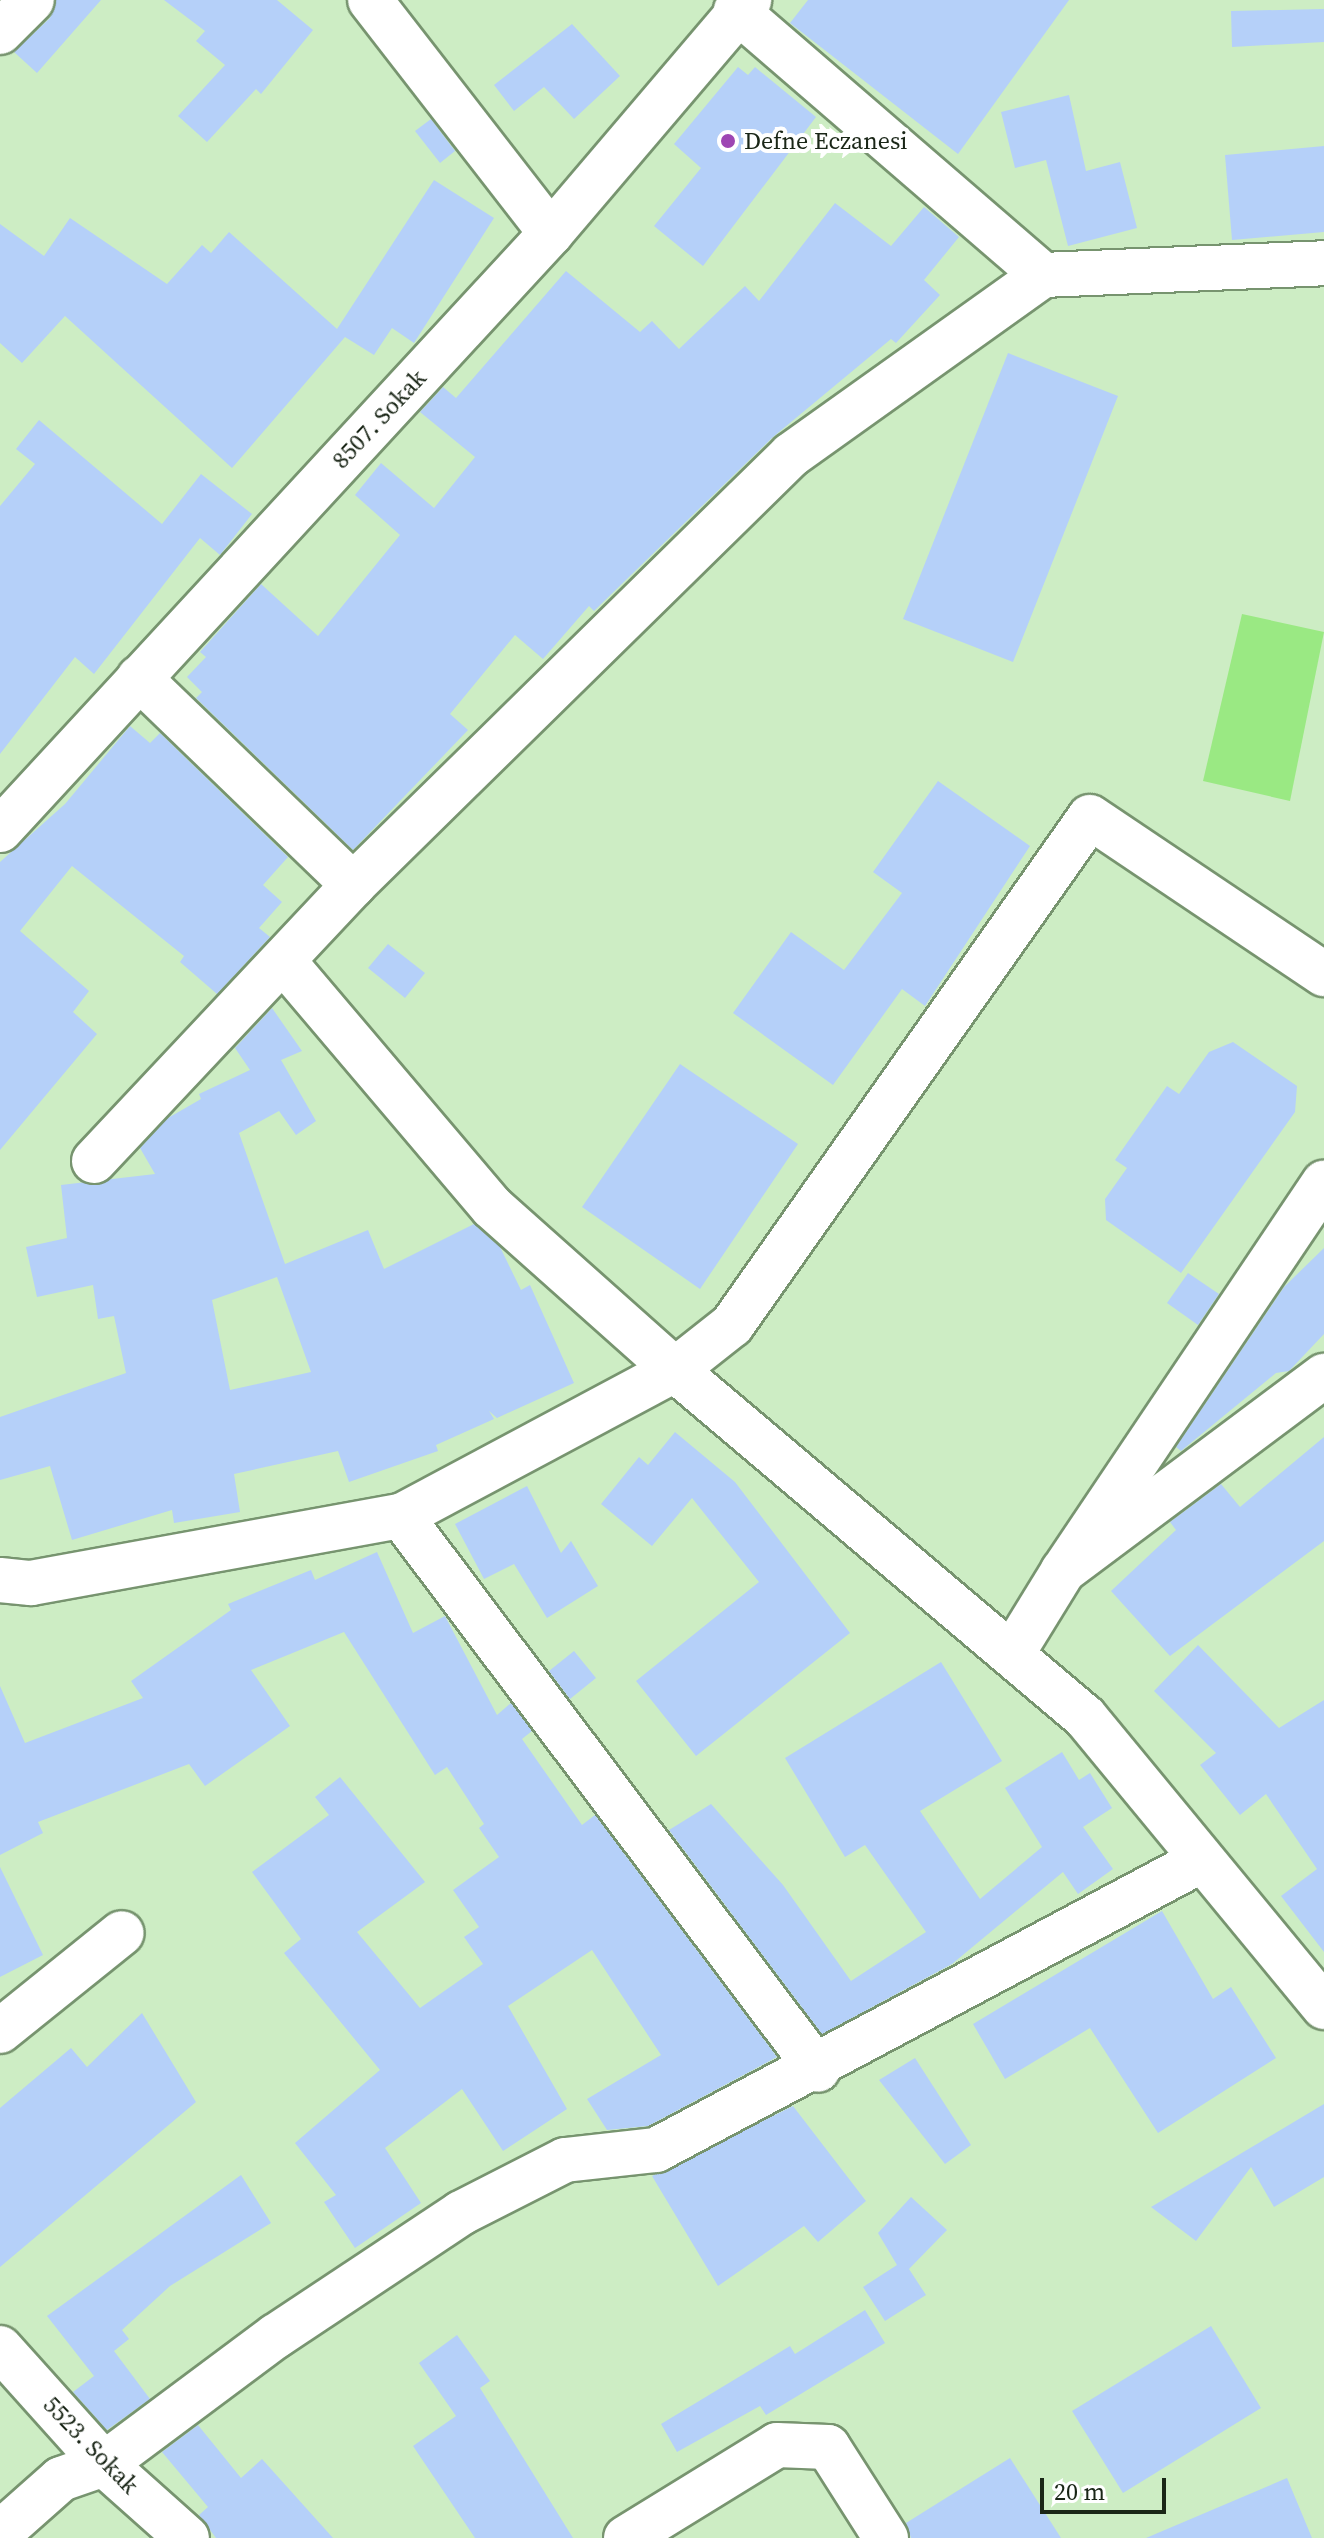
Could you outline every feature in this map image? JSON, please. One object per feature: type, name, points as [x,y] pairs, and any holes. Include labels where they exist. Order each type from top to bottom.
[{"type":"street","points":[[0,32],[32,0]]},
{"type":"street","points":[[370,0],[551,233]]},
{"type":"street","points":[[742,5],[1043,275]]},
{"type":"street","name":"8507. Sokak","points":[[0,830],[551,233],[742,5]]},
{"type":"street","points":[[94,1161],[285,963],[353,885],[791,455],[1043,275],[1324,263]]},
{"type":"street","points":[[139,678],[353,885]]},
{"type":"street","points":[[0,1580],[31,1583],[401,1516],[675,1370],[732,1325],[1090,817],[1324,974]]},
{"type":"street","points":[[285,963],[492,1207],[675,1370],[1085,1717],[1324,2007]]},
{"type":"street","points":[[1012,1654],[1063,1571],[1324,1183]]},
{"type":"street","points":[[1063,1571],[1324,1376]]},
{"type":"street","points":[[401,1516],[818,2070]]},
{"type":"street","points":[[0,2533],[61,2479],[104,2464],[276,2336],[461,2213],[565,2160],[656,2150],[818,2070],[1202,1860]]},
{"type":"street","points":[[0,2031],[122,1933]]},
{"type":"street","name":"5523. Sokak","points":[[0,2348],[104,2464],[187,2538]]},
{"type":"street","points":[[626,2538],[777,2445],[828,2447],[886,2538]]},
{"type":"green space","points":[[1242,614],[1324,632],[1290,801],[1203,781]]},
{"type":"building","points":[[56,0],[101,0],[37,73],[14,52],[50,18]]},
{"type":"building","points":[[164,0],[277,0],[313,30],[261,94],[256,89],[207,142],[178,116],[225,65],[196,41],[205,31]]},
{"type":"building","points":[[808,0],[1069,0],[958,154],[790,23]]},
{"type":"building","points":[[1324,9],[1324,42],[1232,47],[1231,11]]},
{"type":"building","points":[[572,24],[620,76],[574,119],[544,87],[514,111],[494,85]]},
{"type":"building","points":[[738,67],[748,75],[755,67],[816,117],[703,266],[654,226],[701,168],[674,144]]},
{"type":"building","points":[[1069,95],[1086,171],[1120,162],[1137,228],[1068,246],[1046,160],[1015,168],[1001,112]]},
{"type":"building","points":[[431,119],[455,151],[440,163],[415,131]]},
{"type":"building","points":[[1324,146],[1324,232],[1232,240],[1225,155]]},
{"type":"building","points":[[434,180],[494,218],[414,343],[392,328],[374,355],[345,337],[232,468],[65,316],[22,363],[0,343],[0,224],[44,256],[70,218],[167,284],[202,245],[211,253],[229,232],[337,329]]},
{"type":"building","points":[[835,203],[891,246],[924,207],[959,237],[924,280],[940,295],[896,343],[891,339],[773,437],[594,611],[589,606],[543,659],[515,635],[450,714],[468,730],[353,850],[196,698],[202,692],[187,677],[206,657],[200,652],[261,584],[318,636],[400,535],[355,495],[381,463],[434,508],[475,457],[420,412],[443,387],[456,398],[566,271],[640,332],[652,321],[679,349],[745,286],[759,301]]},
{"type":"building","points":[[1008,353],[1118,396],[1013,662],[903,619]]},
{"type":"building","points":[[39,420],[162,524],[201,474],[252,514],[220,555],[200,538],[94,674],[75,657],[0,754],[0,506],[35,464],[16,449]]},
{"type":"building","points":[[130,726],[150,743],[160,733],[288,857],[263,885],[282,902],[259,928],[270,937],[217,994],[180,962],[184,956],[72,866],[20,931],[89,991],[73,1012],[97,1034],[0,1150],[0,862],[65,804]]},
{"type":"building","points":[[938,781],[1030,846],[925,1006],[902,989],[833,1085],[733,1013],[791,932],[844,970],[902,893],[873,872]]},
{"type":"building","points":[[388,944],[425,973],[405,998],[368,968]]},
{"type":"building","points":[[272,1008],[302,1051],[281,1060],[316,1121],[296,1135],[279,1111],[239,1133],[285,1264],[368,1230],[384,1269],[474,1224],[500,1247],[521,1290],[530,1285],[574,1383],[497,1418],[489,1411],[494,1419],[436,1445],[438,1451],[349,1482],[338,1451],[234,1474],[240,1512],[174,1523],[172,1510],[72,1540],[50,1466],[0,1480],[0,1417],[126,1373],[114,1316],[98,1319],[93,1285],[37,1297],[26,1247],[67,1238],[61,1185],[155,1174],[140,1148],[168,1118],[201,1099],[199,1094],[250,1070],[235,1048]],"holes":[[[277,1277],[311,1372],[230,1390],[212,1300]]]},
{"type":"building","points":[[1233,1042],[1297,1086],[1295,1112],[1181,1273],[1106,1220],[1105,1199],[1127,1168],[1115,1160],[1167,1086],[1179,1094],[1209,1052]]},
{"type":"building","points":[[680,1064],[798,1144],[700,1289],[582,1207]]},
{"type":"building","points":[[1324,1248],[1324,1334],[1289,1371],[1276,1373],[1181,1451],[1176,1447],[1284,1287]]},
{"type":"building","points":[[1188,1273],[1219,1294],[1198,1325],[1167,1303]]},
{"type":"building","points":[[675,1432],[735,1482],[850,1633],[696,1756],[636,1681],[759,1582],[692,1498],[652,1546],[601,1504],[639,1457],[648,1465]]},
{"type":"building","points":[[1324,1437],[1324,1541],[1170,1656],[1111,1591],[1176,1530],[1170,1522],[1221,1484],[1240,1507]]},
{"type":"building","points":[[527,1486],[561,1553],[571,1541],[598,1586],[547,1618],[514,1564],[484,1579],[455,1524]]},
{"type":"building","points":[[377,1552],[413,1633],[445,1616],[497,1715],[511,1703],[532,1731],[522,1739],[582,1825],[595,1815],[777,2057],[648,2126],[607,2130],[587,2099],[661,2055],[592,1950],[508,2006],[567,2109],[503,2151],[462,2089],[385,2148],[421,2203],[355,2248],[324,2202],[336,2195],[295,2143],[380,2070],[284,1953],[301,1939],[252,1872],[329,1815],[315,1797],[340,1777],[425,1882],[357,1932],[420,2008],[483,1964],[464,1937],[479,1927],[453,1890],[499,1857],[479,1828],[484,1824],[447,1767],[435,1775],[344,1632],[251,1670],[290,1726],[205,1786],[189,1764],[38,1822],[43,1833],[0,1855],[0,1686],[25,1743],[143,1698],[131,1681],[231,1610],[228,1604],[311,1570],[315,1580]]},
{"type":"building","points":[[1198,1645],[1279,1728],[1324,1700],[1324,1952],[1281,1896],[1317,1869],[1266,1794],[1240,1815],[1200,1765],[1216,1753],[1154,1691]]},
{"type":"building","points":[[574,1651],[596,1678],[570,1699],[549,1671]]},
{"type":"building","points":[[941,1662],[1002,1761],[920,1811],[980,1899],[1042,1847],[1005,1788],[1062,1752],[1079,1780],[1090,1773],[1112,1808],[1083,1827],[1113,1869],[1078,1894],[1063,1872],[952,1964],[822,2034],[669,1830],[711,1804],[783,1885],[851,1981],[926,1932],[865,1845],[845,1857],[785,1758]]},
{"type":"building","points":[[0,1867],[43,1955],[0,1977]]},
{"type":"building","points":[[1162,1911],[1213,1999],[1231,1987],[1276,2058],[1158,2133],[1090,2028],[1005,2079],[973,2024]]},
{"type":"building","points":[[142,2013],[196,2102],[0,2267],[0,2108],[71,2048],[87,2067]]},
{"type":"building","points":[[915,2058],[971,2145],[945,2164],[879,2080]]},
{"type":"building","points":[[1324,2104],[1324,2177],[1274,2207],[1251,2167],[1196,2241],[1151,2207]]},
{"type":"building","points":[[793,2106],[866,2201],[818,2242],[804,2226],[718,2286],[652,2176]]},
{"type":"building","points":[[241,2175],[271,2223],[170,2286],[122,2330],[129,2339],[114,2351],[150,2399],[107,2430],[73,2392],[94,2376],[47,2316]]},
{"type":"building","points":[[911,2197],[947,2230],[909,2269],[926,2295],[885,2321],[863,2287],[897,2265],[878,2233]]},
{"type":"building","points":[[865,2310],[885,2343],[766,2415],[760,2406],[677,2452],[661,2424],[790,2346],[795,2354]]},
{"type":"building","points":[[1211,2326],[1261,2408],[1123,2493],[1072,2411]]},
{"type":"building","points":[[457,2335],[490,2381],[480,2388],[573,2538],[475,2538],[413,2446],[456,2416],[419,2363]]},
{"type":"building","points":[[198,2425],[241,2478],[262,2459],[333,2538],[216,2538],[199,2515],[208,2507],[162,2452]]},
{"type":"building","points":[[1010,2458],[1061,2538],[911,2538],[906,2523]]},
{"type":"building","points":[[1287,2478],[1312,2538],[1146,2538]]},
{"type":"place","name":"Defne Eczanesi","points":[[728,141]]}]
